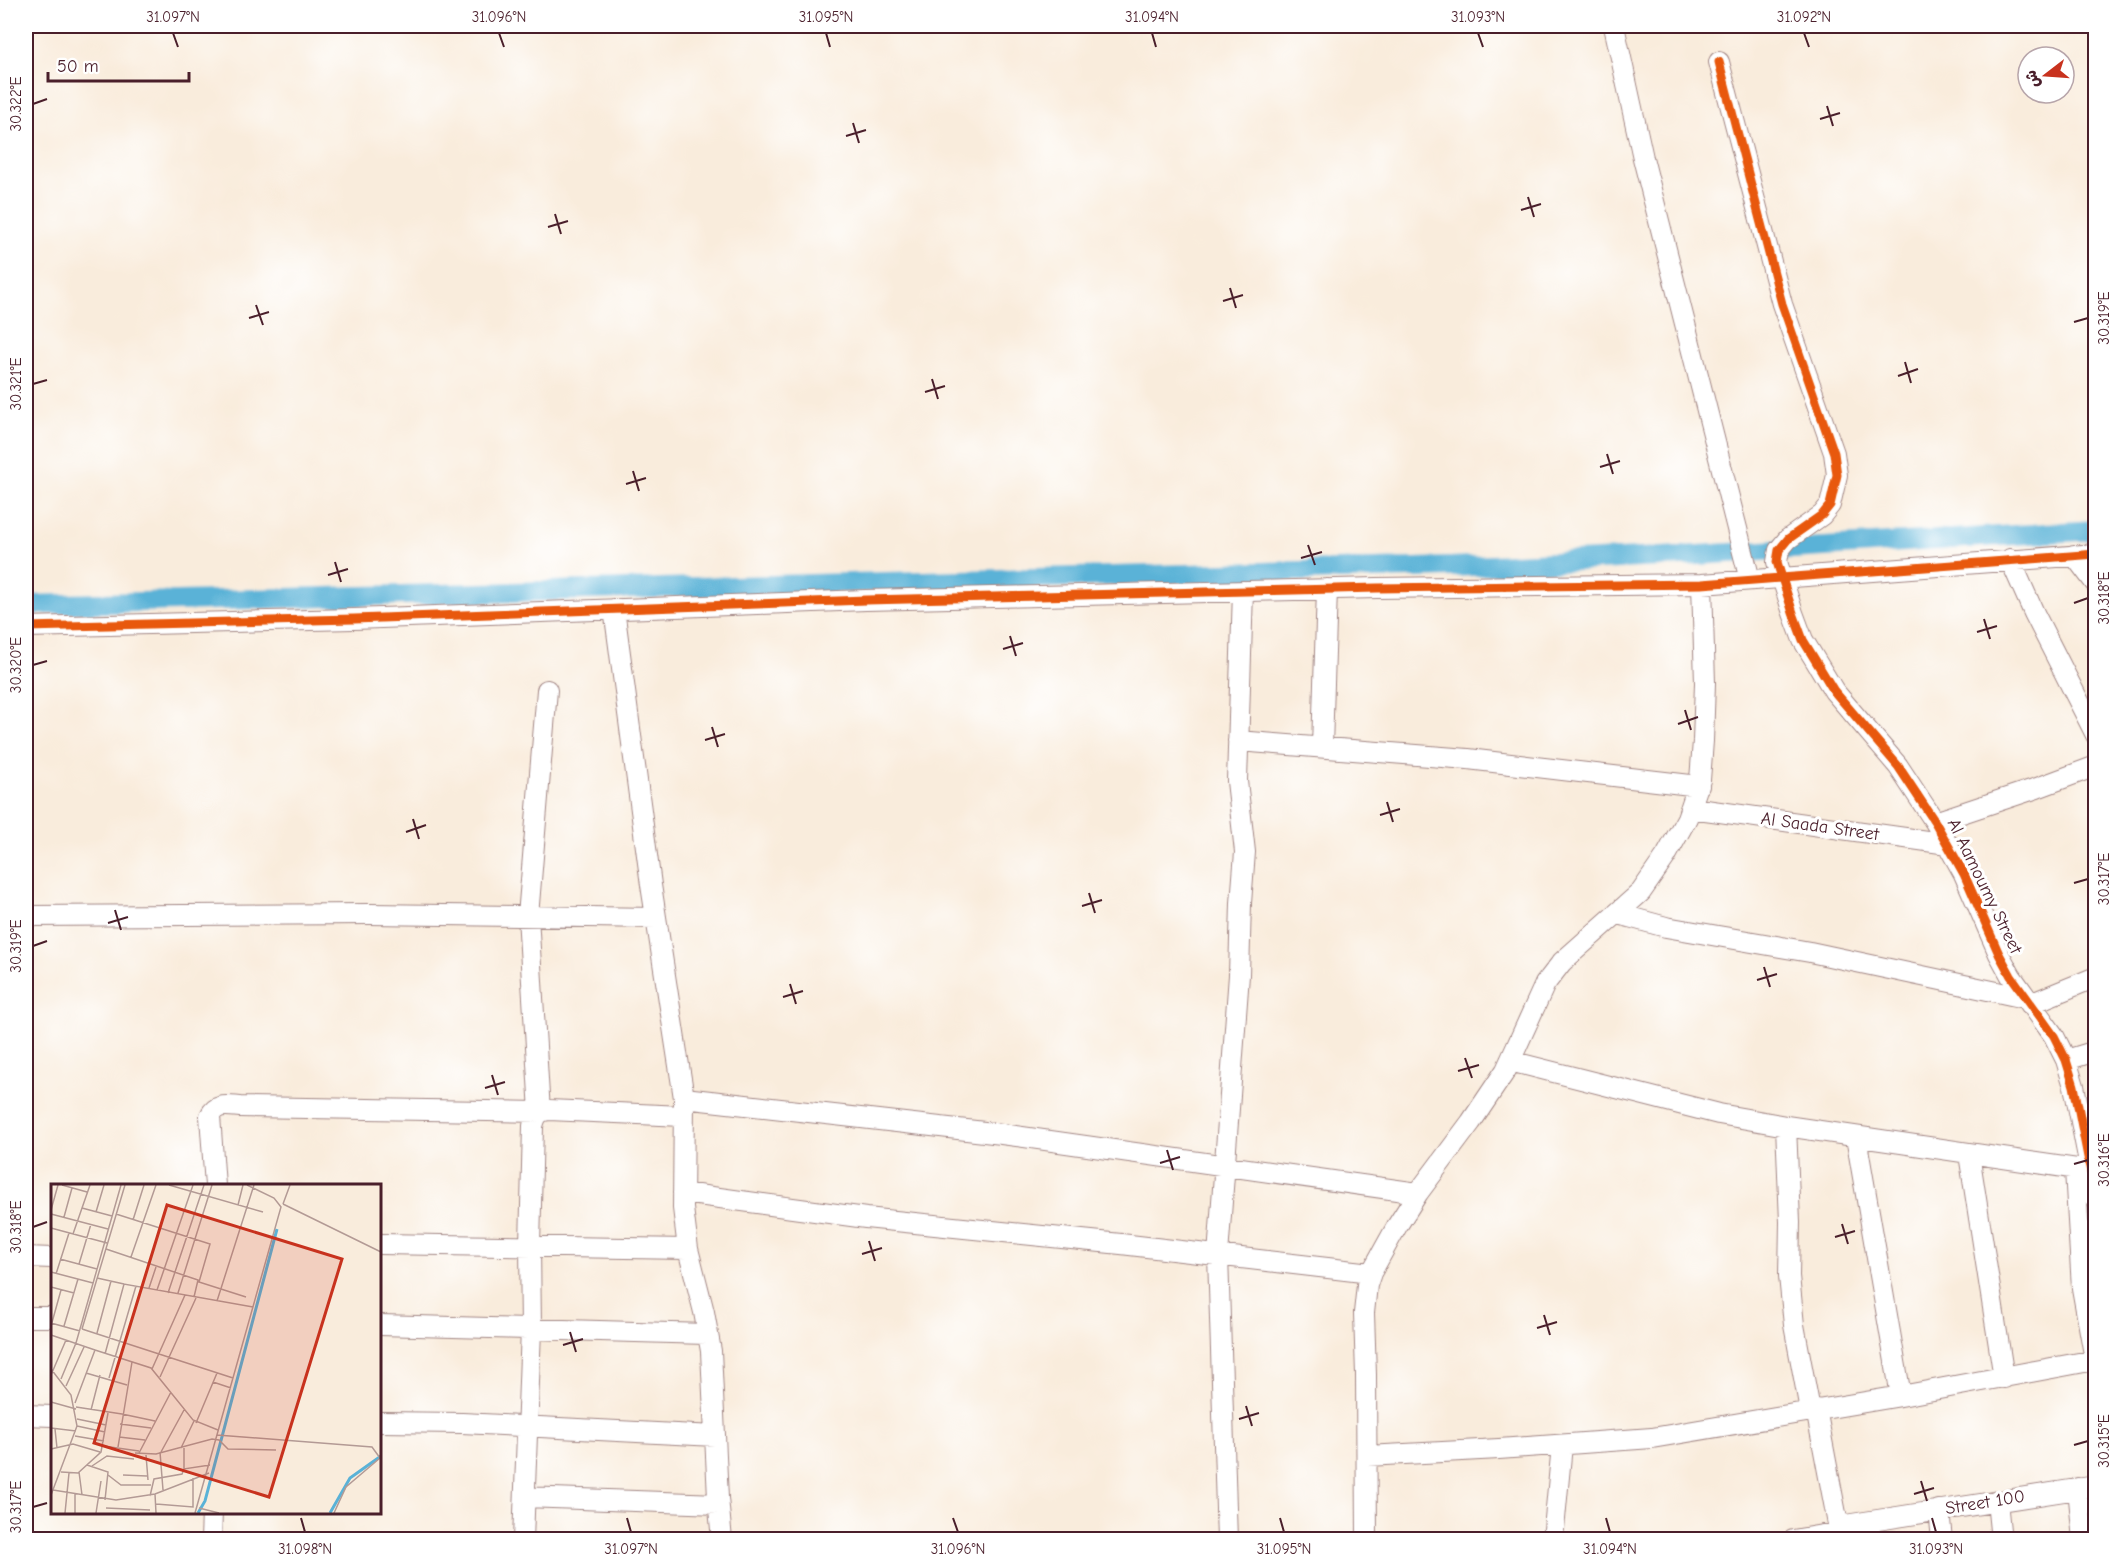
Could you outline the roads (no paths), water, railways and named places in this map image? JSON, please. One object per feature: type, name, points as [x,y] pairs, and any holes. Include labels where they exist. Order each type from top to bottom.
[{"type":"street","points":[[1614,26],[1643,158],[1750,580]]},
{"type":"street","name":"Al Aamoumy Street","points":[[1719,62],[1782,304],[1834,453],[1837,475],[1830,505],[1813,523],[1788,539],[1779,550],[1778,562],[1803,640],[1834,691],[1898,766],[1935,822],[1979,906],[1999,954],[2028,1001],[2054,1036],[2088,1112],[2083,1171],[2096,1198]]},
{"type":"street","points":[[26,627],[354,619],[866,600],[1326,589],[1702,584],[2096,554]]},
{"type":"street","points":[[2074,555],[2096,584]]},
{"type":"street","points":[[2010,559],[2034,613],[2096,735]]},
{"type":"street","points":[[1367,1539],[1364,1313],[1367,1285],[1371,1273],[1396,1226],[1506,1070],[1545,984],[1562,962],[1641,892],[1666,856],[1691,808],[1699,786],[1703,741],[1705,683],[1702,584]]},
{"type":"street","points":[[1322,747],[1326,589]]},
{"type":"street","points":[[1227,1539],[1218,1255],[1245,852],[1243,824],[1238,803],[1243,591]]},
{"type":"street","points":[[614,609],[683,1107],[683,1208],[688,1249],[711,1351],[718,1504],[722,1539]]},
{"type":"street","points":[[523,1539],[531,1329],[530,1245],[533,1126],[535,1117],[540,1112],[528,916],[547,690]]},
{"type":"street","points":[[1238,741],[1468,759],[1699,786]]},
{"type":"street","points":[[1935,822],[2096,766]]},
{"type":"street","name":"Al Saada Street","points":[[1691,808],[1948,844]]},
{"type":"street","points":[[26,916],[370,914],[656,918]]},
{"type":"street","points":[[1618,914],[1666,927],[1810,951],[2028,1001],[2096,977]]},
{"type":"street","points":[[2066,1060],[2096,1051]]},
{"type":"street","points":[[1367,1456],[1652,1438],[2095,1362],[2082,1288],[2086,1205],[2083,1171],[1719,1114],[1510,1060]]},
{"type":"street","points":[[215,1184],[210,1116],[213,1110],[222,1105],[540,1112],[683,1107],[1002,1134],[1418,1193]]},
{"type":"street","points":[[1786,1126],[1790,1222],[1789,1276],[1794,1325],[1840,1532]]},
{"type":"street","points":[[1857,1137],[1901,1396]]},
{"type":"street","points":[[1969,1154],[2004,1378]]},
{"type":"street","points":[[683,1193],[866,1218],[1371,1273]]},
{"type":"street","points":[[381,1244],[688,1249]]},
{"type":"street","points":[[26,1257],[51,1258]]},
{"type":"street","points":[[26,1317],[51,1317]]},
{"type":"street","points":[[381,1325],[707,1334]]},
{"type":"street","points":[[26,1415],[51,1416]]},
{"type":"street","points":[[381,1422],[715,1436]]},
{"type":"street","points":[[1553,1539],[1562,1445]]},
{"type":"street","points":[[2083,1539],[2087,1487]]},
{"type":"street","name":"Street 100","points":[[1793,1539],[1840,1532],[1939,1510],[2087,1487]]},
{"type":"street","points":[[525,1497],[718,1504]]},
{"type":"street","points":[[1997,1500],[2001,1539]]},
{"type":"street","points":[[1939,1510],[1942,1539]]},
{"type":"street","points":[[211,1539],[212,1514]]},
{"type":"waterway","points":[[26,605],[1451,567],[1682,556],[2096,530]]}]
